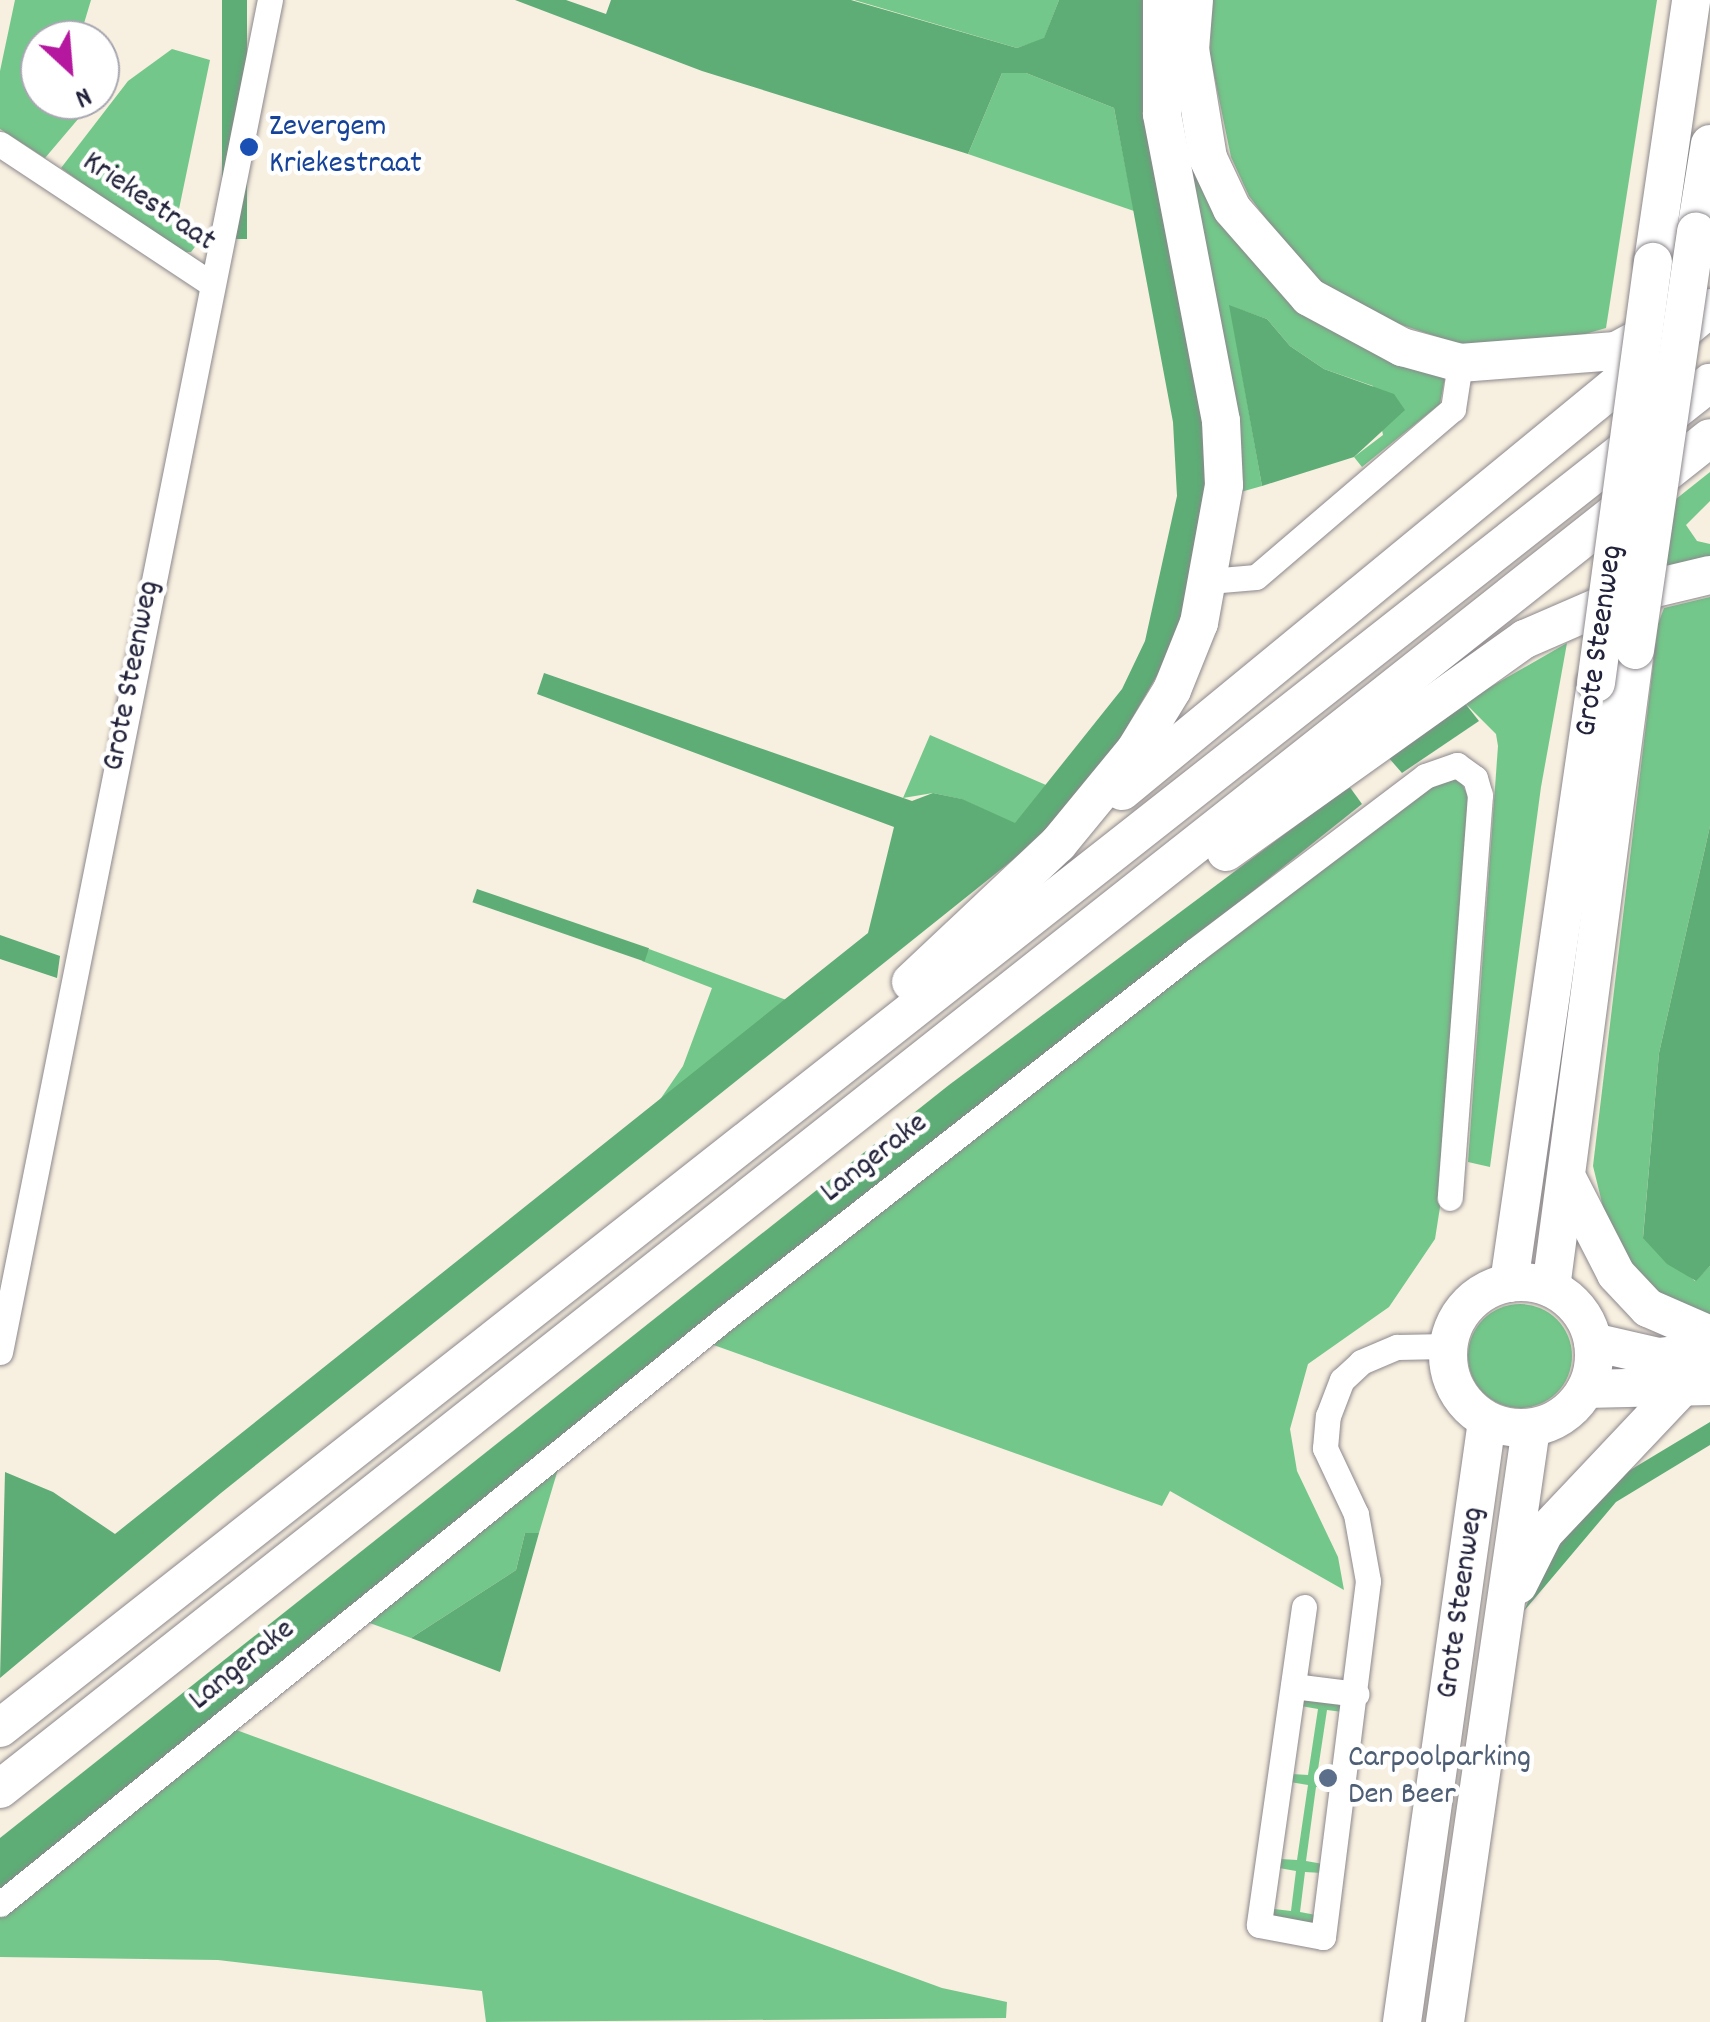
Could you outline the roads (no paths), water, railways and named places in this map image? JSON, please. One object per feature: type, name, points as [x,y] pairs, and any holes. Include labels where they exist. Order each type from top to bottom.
[{"type":"highway","points":[[1058,844],[1136,749],[1172,690],[1209,580],[1224,485],[1221,421],[1162,114],[1162,0]]},
{"type":"highway","points":[[1194,0],[1195,104],[1208,158],[1232,209],[1309,296],[1402,347],[1460,363],[1616,351],[1710,305]]},
{"type":"highway","name":"Grote Steenweg","points":[[1509,1283],[1691,0]]},
{"type":"highway","name":"Grote Steenweg","points":[[1551,1288],[1568,1182],[1635,650],[1710,144]]},
{"type":"highway","points":[[484,1350],[866,1022],[1058,844],[1710,305]]},
{"type":"highway","points":[[0,1728],[1710,382]]},
{"type":"highway","points":[[0,1789],[1710,438]]},
{"type":"highway","points":[[1133,894],[1217,858],[1525,639],[1626,596],[1710,574]]},
{"type":"highway","points":[[1568,1182],[1616,1274],[1648,1308],[1710,1335]]},
{"type":"highway","points":[[1509,1283],[1551,1288],[1571,1301],[1593,1342],[1586,1389],[1564,1415],[1531,1428],[1487,1422],[1464,1402],[1449,1376],[1447,1346],[1469,1305],[1509,1283]]},
{"type":"highway","points":[[1593,1342],[1658,1357],[1710,1351]]},
{"type":"highway","points":[[1586,1389],[1696,1387]]},
{"type":"highway","points":[[1503,1613],[1544,1534],[1696,1387]]},
{"type":"highway","name":"Grote Steenweg","points":[[1402,2022],[1487,1422]]},
{"type":"highway","name":"Grote Steenweg","points":[[1446,2022],[1531,1428]]},
{"type":"street","name":"Grote Steenweg","points":[[0,1352],[210,283],[270,0]]},
{"type":"street","name":"Kriekestraat","points":[[0,144],[210,283]]},
{"type":"street","points":[[1209,580],[1256,577],[1453,409],[1460,363]]},
{"type":"street","name":"Langerake","points":[[0,1904],[708,1331],[1162,976],[1424,776],[1457,765],[1475,778],[1480,795],[1450,1198]]},
{"type":"street","points":[[1304,1607],[1258,1925],[1323,1936],[1357,1694],[1368,1581],[1365,1545],[1325,1448],[1328,1416],[1342,1380],[1361,1362],[1397,1347],[1447,1346]]},
{"type":"street","points":[[1293,1686],[1357,1694]]},
{"type":"place","name":"Zevergem Kriekestraat","points":[[249,147]]},
{"type":"place","name":"Carpoolparking Den Beer","points":[[1328,1778]]}]
